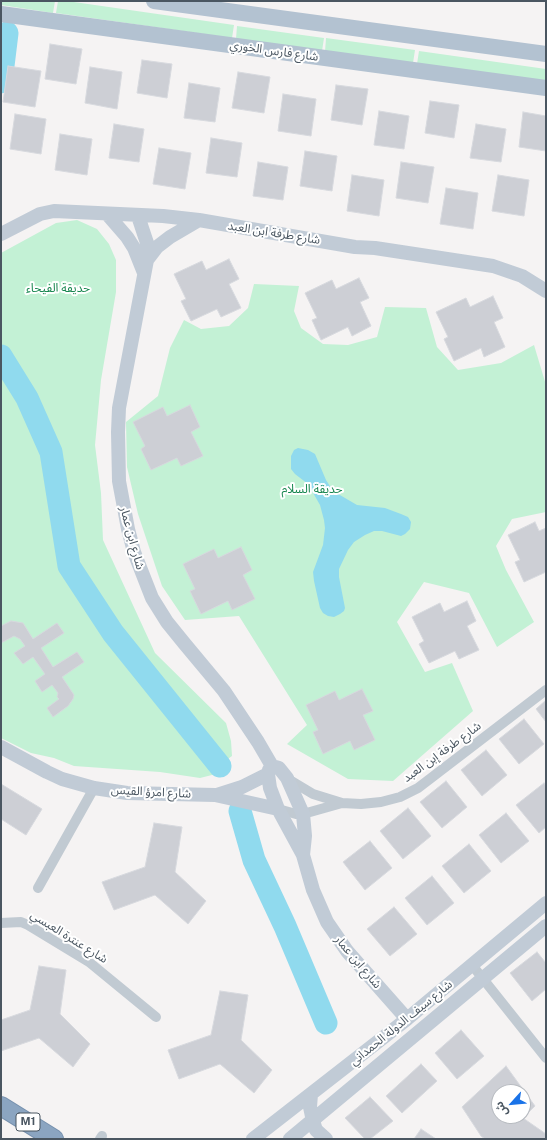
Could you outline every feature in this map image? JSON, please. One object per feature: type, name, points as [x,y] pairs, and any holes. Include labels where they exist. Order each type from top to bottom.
[{"type":"highway","name":"M1","points":[[1,1106],[54,1139]]},
{"type":"main road","points":[[154,1],[546,54]]},
{"type":"main road","name":"شارع فارس الخوري","points":[[1,14],[546,88]]},
{"type":"street","name":"شارع طرفة ابن العبد","points":[[1,234],[40,214],[54,211],[163,216],[200,220],[355,247],[375,248],[493,266],[522,276],[546,291]]},
{"type":"street","points":[[107,214],[127,237],[145,266],[157,247],[170,237],[200,220]]},
{"type":"street","name":"شارع ابن عمار","points":[[138,216],[146,243],[145,266],[119,408],[118,432],[119,481],[128,529],[136,558],[152,598],[180,638],[224,691],[246,722],[270,770],[270,788],[278,810],[303,855],[312,890],[327,922],[347,952],[406,1019]]},
{"type":"street","name":"شارع طرفة إبن العبد","points":[[287,778],[313,794],[342,803],[361,804],[381,802],[400,797],[418,788],[546,690]]},
{"type":"street","name":"شارع امرؤ القيس","points":[[1,747],[62,779],[94,788],[127,793],[215,795]]},
{"type":"street","name":"شارع ابن عمار","points":[[270,770],[279,768],[287,778],[299,802],[303,814],[305,836],[303,855]]},
{"type":"street","points":[[215,795],[242,787],[270,770]]},
{"type":"street","points":[[38,888],[94,788]]},
{"type":"street","points":[[215,795],[278,810]]},
{"type":"street","name":"شارع طرفة إبن العبد","points":[[278,810],[303,814],[342,803]]},
{"type":"street","name":"شارع سيف الدولة الحمداني","points":[[253,1139],[406,1019],[546,903]]},
{"type":"street","name":"شارع عنترة العبسي","points":[[1,923],[21,922],[28,925],[89,962],[156,1017]]},
{"type":"street","name":"شارع سيف الدولة الحمداني","points":[[290,1139],[313,1122],[546,926]]},
{"type":"street","points":[[472,965],[546,1058]]},
{"type":"street","points":[[311,1094],[310,1107],[313,1122],[316,1130],[326,1139]]},
{"type":"green space","points":[[1,1],[55,1],[53,13],[1,5]]},
{"type":"green space","points":[[58,1],[67,1],[234,25],[232,38],[56,13]]},
{"type":"green space","points":[[237,26],[324,38],[322,51],[236,39]]},
{"type":"green space","points":[[326,38],[415,50],[413,63],[325,52]]},
{"type":"green space","points":[[419,51],[546,69],[546,82],[417,64]]},
{"type":"green space","name":"حديقة الفيحاء","points":[[77,220],[97,229],[109,244],[116,260],[116,292],[101,380],[95,445],[101,493],[103,540],[155,653],[226,723],[231,741],[232,756],[225,761],[116,624],[83,571],[68,581],[114,648],[209,759],[216,774],[200,778],[160,772],[74,766],[54,758],[31,753],[1,738],[1,253],[56,223]]},
{"type":"green space","name":"حديقة السلام","points":[[254,284],[299,286],[294,311],[301,328],[323,344],[348,345],[377,337],[385,307],[426,308],[437,347],[458,370],[501,363],[534,345],[546,385],[546,512],[512,519],[496,546],[506,570],[534,622],[497,647],[469,593],[424,582],[397,622],[425,672],[452,663],[473,711],[393,781],[348,779],[287,744],[307,725],[239,616],[185,620],[162,586],[138,514],[127,467],[126,422],[158,396],[170,348],[184,320],[201,329],[229,326],[248,308]]},
{"type":"water","points":[[298,448],[308,450],[315,454],[326,480],[333,491],[357,505],[385,508],[408,517],[411,522],[410,529],[401,536],[382,531],[374,531],[354,542],[348,550],[339,569],[339,577],[345,608],[344,611],[334,617],[323,613],[320,608],[314,581],[313,572],[323,545],[325,528],[320,505],[308,484],[291,469],[291,456],[294,450]]},
{"type":"building","points":[[50,44],[82,49],[76,84],[45,79]]},
{"type":"building","points":[[142,60],[172,64],[167,98],[137,93]]},
{"type":"building","points":[[8,66],[41,71],[35,107],[3,102]]},
{"type":"building","points":[[90,67],[122,72],[117,109],[85,103]]},
{"type":"building","points":[[238,72],[270,77],[264,113],[232,108]]},
{"type":"building","points":[[189,83],[220,88],[215,122],[184,118]]},
{"type":"building","points":[[336,85],[368,89],[362,125],[331,120]]},
{"type":"building","points":[[283,94],[316,99],[311,136],[278,131]]},
{"type":"building","points":[[430,101],[459,105],[454,138],[425,133]]},
{"type":"building","points":[[379,111],[409,116],[404,149],[374,145]]},
{"type":"building","points":[[523,112],[546,116],[546,151],[519,147]]},
{"type":"building","points":[[15,114],[46,119],[41,154],[10,149]]},
{"type":"building","points":[[114,124],[144,129],[139,162],[109,158]]},
{"type":"building","points":[[476,124],[506,129],[501,162],[470,158]]},
{"type":"building","points":[[60,134],[92,139],[87,175],[55,170]]},
{"type":"building","points":[[211,138],[242,143],[237,177],[206,173]]},
{"type":"building","points":[[159,148],[191,153],[185,189],[153,184]]},
{"type":"building","points":[[305,151],[337,156],[332,191],[300,186]]},
{"type":"building","points":[[258,162],[288,167],[283,200],[253,196]]},
{"type":"building","points":[[401,162],[434,167],[428,203],[396,198]]},
{"type":"building","points":[[352,175],[384,180],[379,216],[347,211]]},
{"type":"building","points":[[498,175],[529,180],[524,216],[492,211]]},
{"type":"building","points":[[446,188],[478,193],[473,229],[440,224]]},
{"type":"building","points":[[229,259],[239,279],[229,284],[241,308],[221,317],[217,309],[191,321],[181,301],[186,299],[174,274],[202,261],[206,270]]},
{"type":"building","points":[[359,278],[369,298],[360,302],[371,326],[352,336],[348,327],[321,340],[312,320],[317,318],[305,293],[332,280],[336,289]]},
{"type":"building","points":[[493,296],[503,318],[494,322],[505,347],[484,357],[481,348],[454,361],[444,339],[448,337],[436,312],[466,298],[470,307]]},
{"type":"building","points":[[190,405],[200,427],[191,432],[203,456],[181,466],[177,458],[151,470],[141,449],[145,446],[133,422],[163,407],[167,416]]},
{"type":"building","points":[[535,522],[539,531],[546,528],[546,572],[524,582],[515,562],[520,560],[508,535]]},
{"type":"building","points":[[241,547],[252,570],[243,575],[255,599],[232,610],[228,601],[201,614],[190,591],[195,589],[183,564],[214,549],[218,558]]},
{"type":"building","points":[[467,601],[476,621],[467,626],[479,650],[459,659],[455,651],[429,663],[419,644],[424,641],[412,617],[440,603],[444,612]]},
{"type":"building","points":[[11,621],[23,623],[33,639],[57,623],[64,633],[41,648],[53,667],[77,652],[84,662],[62,677],[74,695],[68,706],[53,717],[47,708],[59,699],[57,697],[58,693],[52,685],[42,692],[35,681],[45,674],[33,657],[23,664],[14,653],[25,646],[20,639],[14,636],[1,643],[1,626]]},
{"type":"building","points":[[362,689],[373,711],[363,715],[375,740],[354,750],[350,741],[323,754],[313,732],[318,730],[306,705],[335,691],[339,700]]},
{"type":"building","points":[[546,700],[546,722],[536,709]]},
{"type":"building","points":[[524,719],[544,744],[519,764],[499,739]]},
{"type":"building","points":[[486,750],[507,775],[482,796],[461,770]]},
{"type":"building","points":[[446,781],[467,807],[442,828],[420,802]]},
{"type":"building","points":[[544,783],[546,786],[546,827],[539,833],[516,805]]},
{"type":"building","points":[[1,784],[42,809],[26,835],[1,819]]},
{"type":"building","points":[[408,808],[431,836],[403,859],[380,831]]},
{"type":"building","points":[[506,813],[529,841],[501,863],[479,835]]},
{"type":"building","points":[[154,823],[182,827],[175,872],[206,901],[188,924],[155,895],[114,910],[102,882],[145,867]]},
{"type":"building","points":[[370,841],[392,868],[365,890],[343,862]]},
{"type":"building","points":[[469,844],[491,871],[464,893],[442,866]]},
{"type":"building","points":[[432,876],[454,903],[427,925],[405,898]]},
{"type":"building","points":[[394,907],[417,934],[390,956],[367,929]]},
{"type":"building","points":[[537,952],[546,963],[546,989],[532,1001],[510,973]]},
{"type":"building","points":[[39,966],[66,970],[60,1014],[90,1044],[73,1067],[39,1038],[1,1051],[1,1020],[30,1010]]},
{"type":"building","points":[[220,991],[248,995],[241,1040],[272,1070],[254,1093],[220,1064],[179,1079],[168,1050],[211,1035]]},
{"type":"building","points":[[461,1030],[484,1056],[457,1079],[435,1053]]},
{"type":"building","points":[[421,1064],[437,1081],[402,1113],[386,1096]]},
{"type":"building","points":[[506,1066],[519,1084],[491,1084],[491,1124],[531,1124],[546,1134],[546,1139],[485,1139],[481,1136],[462,1107]]},
{"type":"building","points":[[370,1097],[393,1121],[370,1139],[365,1139],[345,1118]]},
{"type":"building","points":[[531,1100],[535,1106],[531,1110]]},
{"type":"building","points":[[421,1129],[436,1139],[414,1139]]},
{"type":"waterway","points":[[1,82],[7,33]]},
{"type":"waterway","points":[[1,356],[27,398],[51,452],[69,566],[113,633],[220,766]]},
{"type":"waterway","points":[[240,811],[254,860],[285,926],[326,1023]]}]
